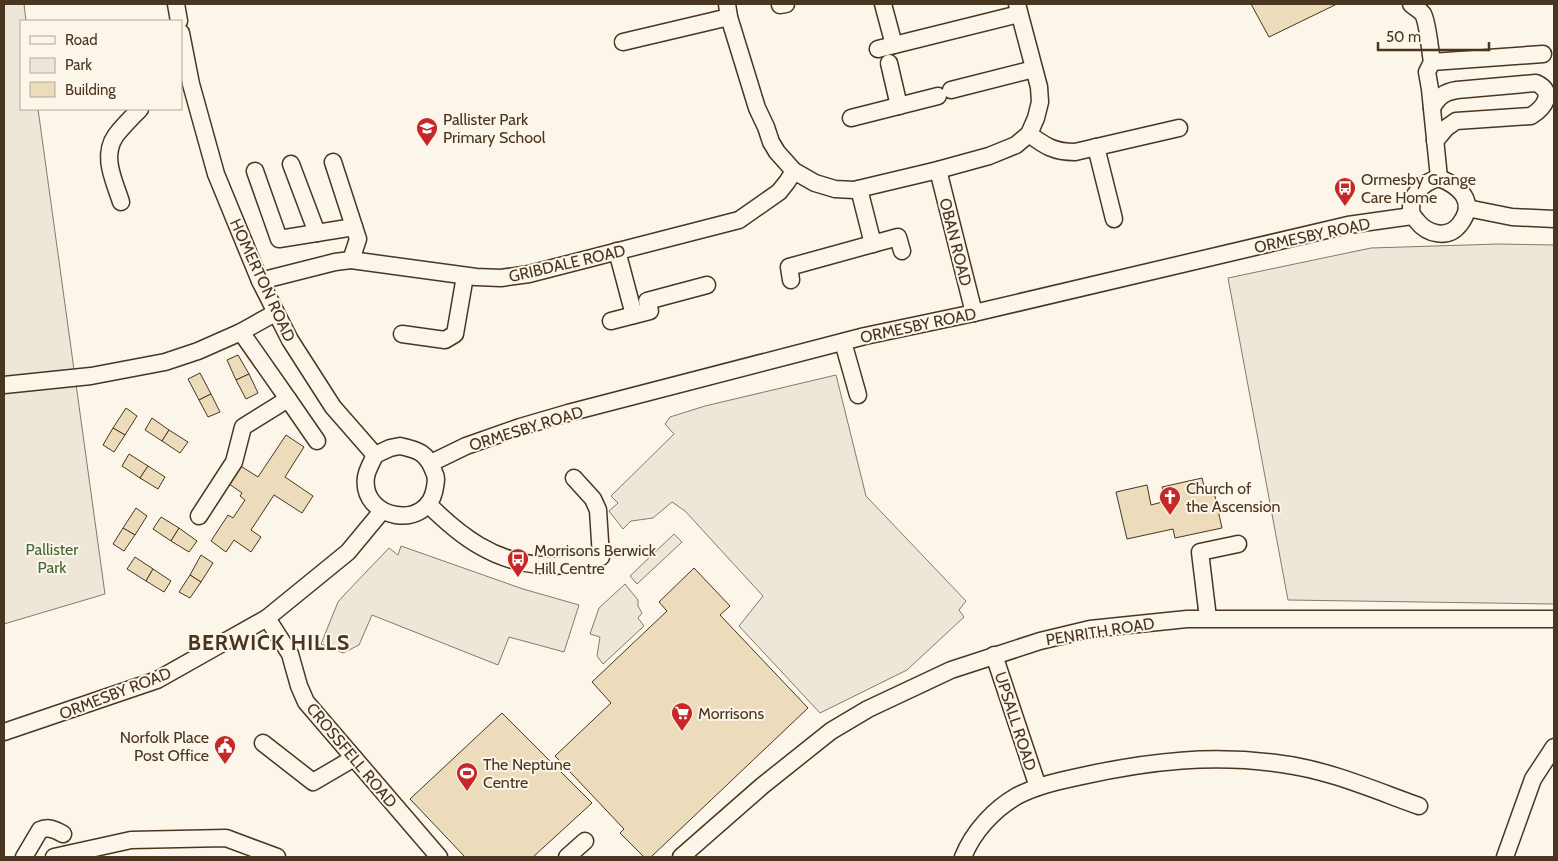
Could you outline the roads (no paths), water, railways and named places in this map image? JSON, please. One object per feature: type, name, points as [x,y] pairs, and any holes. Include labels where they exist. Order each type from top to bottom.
[{"type":"street","points":[[176,4],[179,20]]},
{"type":"street","points":[[623,42],[728,10],[757,108],[771,142],[777,152],[794,171],[805,179],[825,187],[846,190],[859,189],[938,170],[1003,151],[1016,145],[1029,134],[1040,102],[1039,87],[1018,9],[886,47],[883,4]]},
{"type":"street","points":[[1411,4],[1422,12],[1425,19],[1432,62],[1427,72],[1439,178]]},
{"type":"street","name":"HOMERTON ROAD","points":[[182,44],[186,86],[216,174],[260,281],[290,340],[333,407],[375,456]]},
{"type":"street","points":[[1432,62],[1543,54]]},
{"type":"street","points":[[888,63],[899,106]]},
{"type":"street","points":[[851,118],[1034,69]]},
{"type":"street","points":[[1432,108],[1437,99],[1445,92],[1457,90],[1536,83],[1542,86],[1546,93],[1546,101],[1541,110],[1531,116],[1456,121],[1446,128],[1435,141]]},
{"type":"street","points":[[121,202],[108,156],[110,146],[116,136],[139,110]]},
{"type":"street","points":[[1029,134],[1049,148],[1062,152],[1075,152],[1179,128]]},
{"type":"street","points":[[1096,147],[1114,220]]},
{"type":"street","points":[[333,162],[358,239],[351,260]]},
{"type":"street","points":[[291,164],[317,233]]},
{"type":"street","name":"OBAN ROAD","points":[[938,170],[974,313]]},
{"type":"street","points":[[255,171],[279,239],[354,227]]},
{"type":"street","name":"GRIBDALE ROAD","points":[[260,281],[335,262],[351,260],[465,276],[501,278],[529,274],[739,220],[779,192],[794,171]]},
{"type":"street","points":[[1439,178],[1451,183],[1462,192],[1466,198],[1467,208],[1465,217],[1457,228],[1446,233],[1437,234],[1427,231],[1412,216],[1412,203],[1419,189],[1430,180],[1439,178]]},
{"type":"street","points":[[859,189],[873,244]]},
{"type":"street","points":[[1467,208],[1512,217],[1554,219]]},
{"type":"street","name":"ORMESBY ROAD","points":[[431,463],[466,446],[520,427],[842,342],[1348,225],[1412,216]]},
{"type":"street","points":[[791,280],[789,267],[898,237],[902,251]]},
{"type":"street","points":[[617,251],[634,315]]},
{"type":"street","points":[[402,334],[445,340],[455,334],[465,276]]},
{"type":"street","points":[[611,321],[650,312],[647,301],[708,285]]},
{"type":"street","points":[[4,385],[91,376],[165,362],[198,351],[241,332],[275,313]]},
{"type":"street","points":[[241,332],[317,441]]},
{"type":"street","points":[[842,342],[858,395]]},
{"type":"street","points":[[199,516],[234,462],[243,428],[288,400]]},
{"type":"street","points":[[400,446],[416,449],[423,453],[431,463],[437,478],[434,494],[428,504],[419,512],[406,517],[394,516],[382,511],[371,499],[367,487],[366,478],[375,456],[390,448],[400,446]]},
{"type":"street","points":[[428,504],[459,533],[498,557],[531,565],[562,566],[601,557],[598,510],[593,499],[574,478]]},
{"type":"street","name":"ORMESBY ROAD","points":[[4,732],[157,680],[267,618],[348,552],[382,511]]},
{"type":"street","points":[[1208,618],[1200,552],[1238,544]]},
{"type":"street","name":"CROSSFELL ROAD","points":[[267,618],[290,654],[299,686],[306,702],[438,857]]},
{"type":"street","name":"PENRITH ROAD","points":[[681,857],[762,786],[831,731],[868,709],[951,670],[1040,640],[1090,630],[1208,618],[1554,619]]},
{"type":"street","name":"UPSALL ROAD","points":[[994,655],[1038,786]]},
{"type":"street","points":[[263,743],[313,782],[354,758]]},
{"type":"street","points":[[1505,857],[1533,779],[1554,747]]},
{"type":"street","points":[[963,857],[977,831],[995,812],[1016,797],[1038,786],[1125,766],[1189,759],[1239,760],[1282,764],[1332,774],[1419,806]]},
{"type":"street","points":[[24,857],[40,830],[51,828],[63,834]]},
{"type":"street","points":[[54,857],[130,840],[226,838],[277,857]]},
{"type":"street","points":[[567,857],[585,841]]},
{"type":"place","name":"Pallister Park Primary School","points":[[427,147]]},
{"type":"place","name":"Ormesby Grange Care Home","points":[[1345,207]]},
{"type":"place","name":"Church of the Ascension","points":[[1170,516]]},
{"type":"place","name":"Morrisons Berwick Hill Centre","points":[[518,578]]},
{"type":"place","name":"Morrisons","points":[[682,732]]},
{"type":"place","name":"Norfolk Place Post Office","points":[[225,765]]},
{"type":"place","name":"The Neptune Centre","points":[[467,792]]},
{"type":"district","name":"BERWICK HILLS","points":[[269,643]]},
{"type":"park label","name":"Pallister Park","points":[[52,558]]}]
